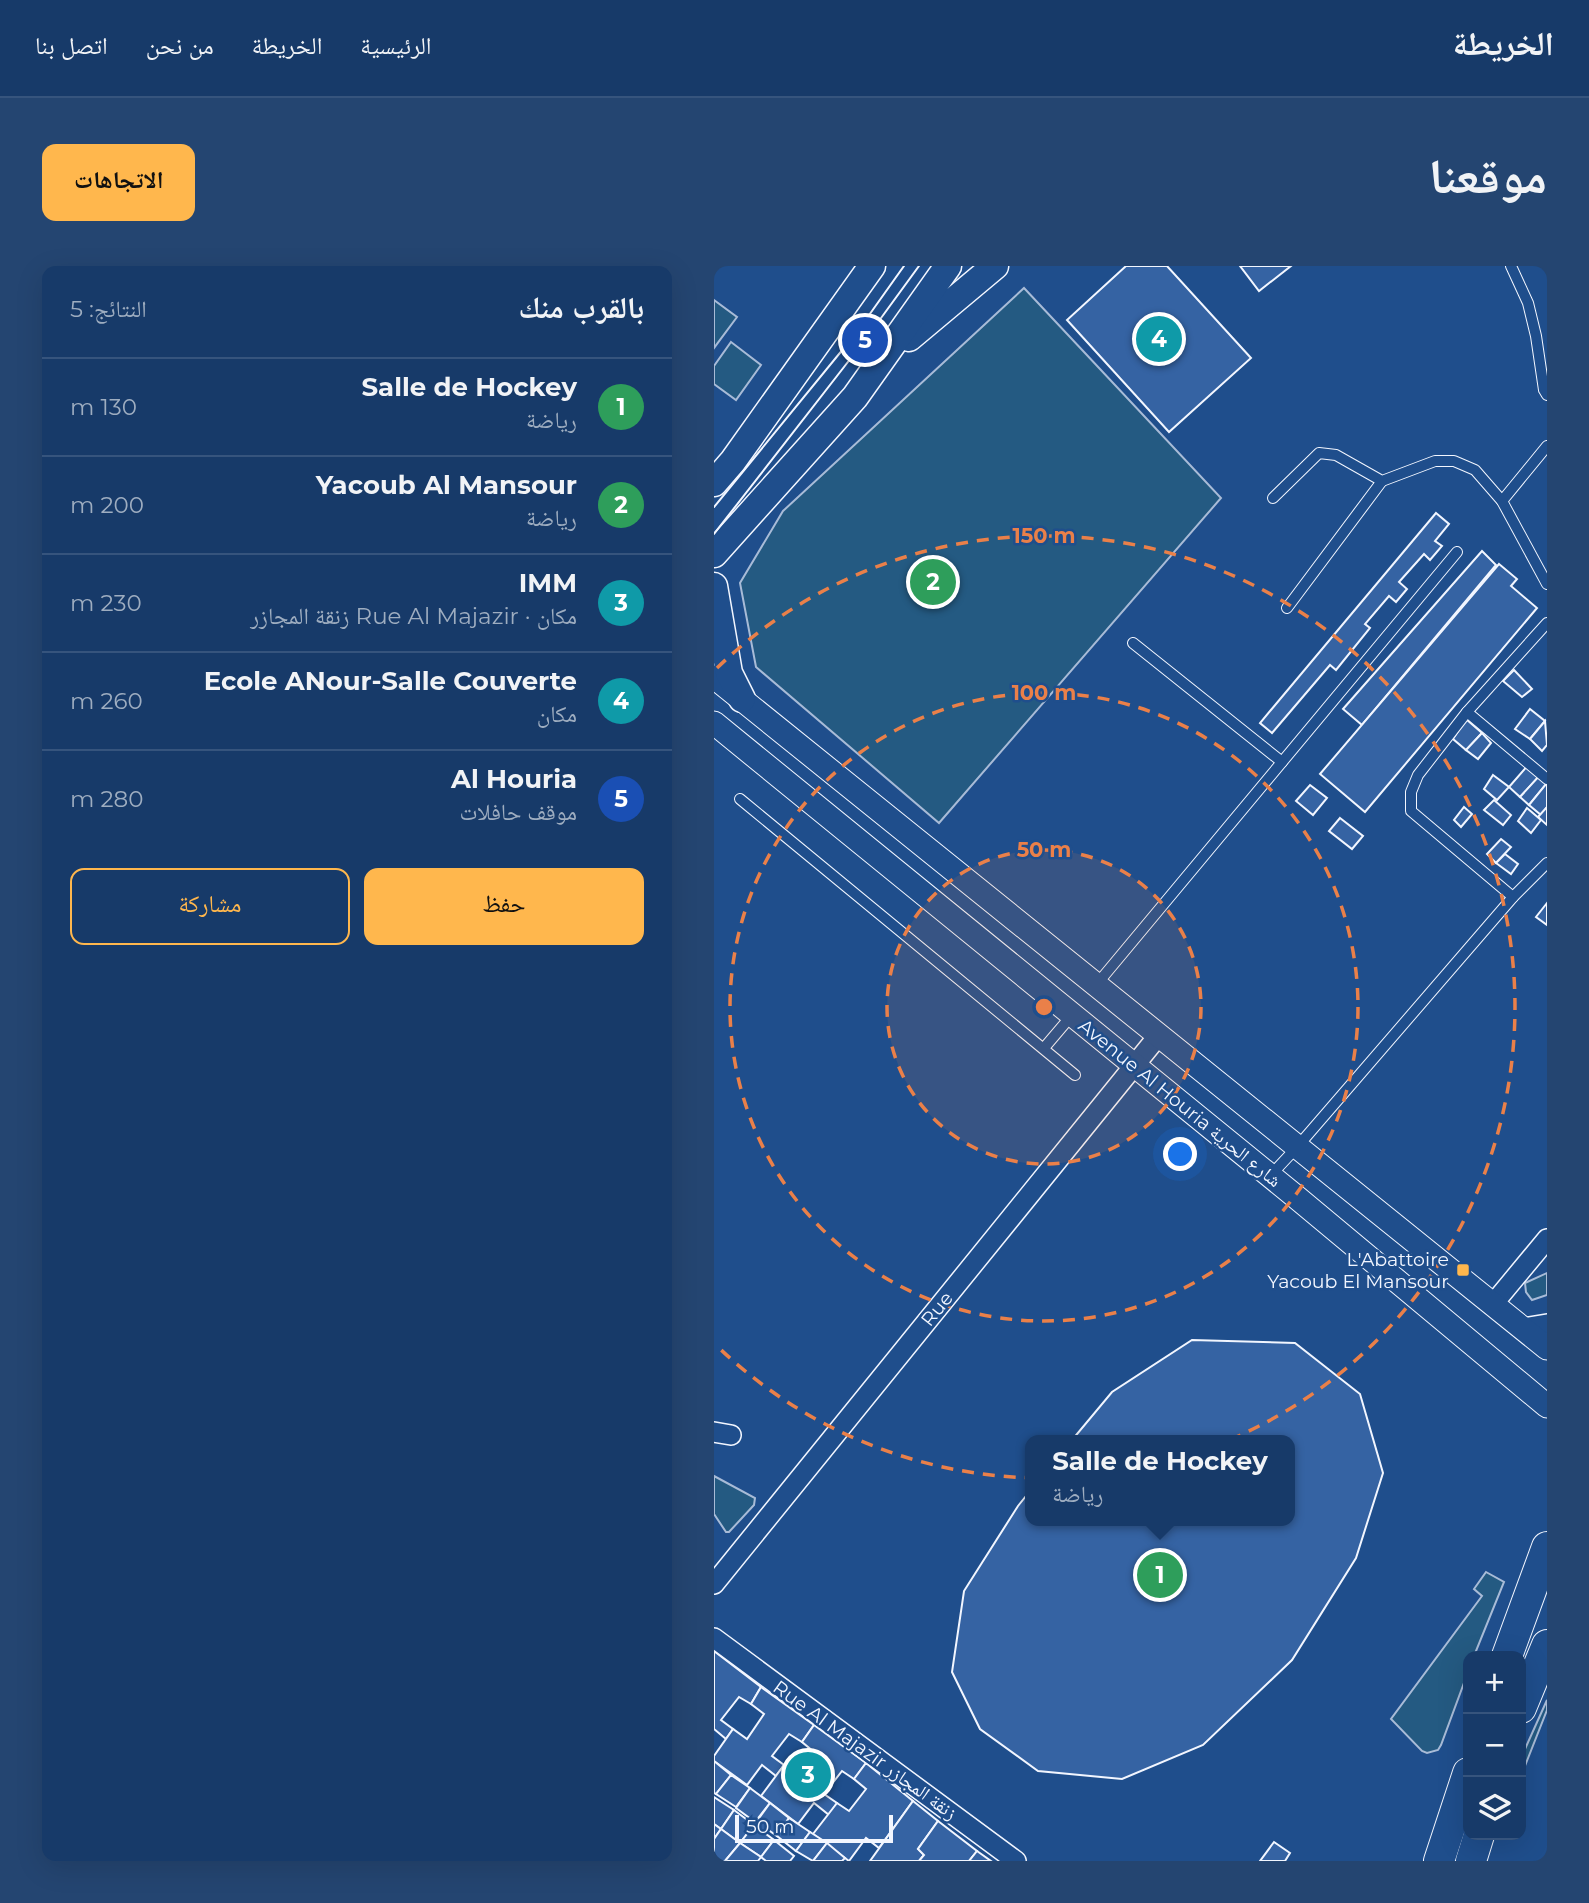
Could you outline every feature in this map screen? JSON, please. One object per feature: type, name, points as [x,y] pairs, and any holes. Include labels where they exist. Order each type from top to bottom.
[{"type":"main road","points":[[714,483],[872,266]]},
{"type":"main road","points":[[714,554],[855,397],[948,266]]},
{"type":"main road","points":[[878,364],[995,266]]},
{"type":"main road","points":[[714,586],[729,673],[743,699]]},
{"type":"main road","points":[[1509,1651],[1547,1547]]},
{"type":"main road","points":[[1526,1696],[1547,1645]]},
{"type":"main road","points":[[1439,1861],[1467,1777]]},
{"type":"main road","points":[[1471,1861],[1477,1840]]},
{"type":"street","name":"Avenue Al Houria شارع الحرية","points":[[714,677],[1547,1348]]},
{"type":"street","name":"Avenue Al Houria شارع الحرية","points":[[714,723],[1270,1176],[1547,1406]]},
{"type":"street","name":"Rue","points":[[714,1584],[1159,1035]]},
{"type":"street","points":[[1494,1303],[1547,1239]]},
{"type":"street","points":[[1524,1328],[1547,1324]]},
{"type":"street","name":"Rue Al Majazir زنقة المجازر","points":[[714,1639],[1016,1861]]},
{"type":"lane","points":[[1511,266],[1528,303],[1546,391]]},
{"type":"lane","points":[[1502,501],[1547,446]]},
{"type":"lane","points":[[1273,498],[1319,453],[1336,455],[1382,481]]},
{"type":"lane","points":[[1287,608],[1382,481],[1434,460],[1454,461],[1475,470],[1502,501],[1547,584]]},
{"type":"lane","points":[[1097,984],[1457,552]]},
{"type":"lane","points":[[1513,897],[1411,811],[1411,792],[1418,775],[1467,712],[1547,623]]},
{"type":"lane","points":[[1133,643],[1282,762]]},
{"type":"lane","points":[[1467,712],[1547,779]]},
{"type":"lane","points":[[740,799],[1075,1075]]},
{"type":"lane","points":[[1270,1176],[1513,897],[1547,863]]},
{"type":"lane","points":[[1044,1048],[1072,1015]]},
{"type":"shaded area","points":[[1024,288],[1221,498],[939,823],[756,667],[740,583],[783,511]]},
{"type":"shaded area","points":[[714,300],[737,317],[714,348]]},
{"type":"shaded area","points":[[731,342],[761,365],[736,400],[714,384],[714,366]]},
{"type":"shaded area","points":[[1547,1273],[1547,1295],[1532,1300],[1526,1292],[1525,1283]]},
{"type":"shaded area","points":[[714,1476],[755,1498],[754,1505],[729,1532],[726,1532],[714,1514]]},
{"type":"shaded area","points":[[1486,1572],[1504,1582],[1476,1651],[1463,1651],[1463,1686],[1441,1745],[1438,1750],[1427,1753],[1391,1719],[1482,1596],[1474,1589]]},
{"type":"shaded area","points":[[1547,1700],[1547,1710],[1526,1763],[1526,1747]]},
{"type":"building","points":[[1126,266],[1167,266],[1251,358],[1169,432],[1067,320]]},
{"type":"building","points":[[1240,266],[1291,266],[1259,291]]},
{"type":"building","points":[[1436,513],[1449,524],[1435,541],[1442,546],[1430,560],[1424,554],[1399,582],[1407,589],[1396,602],[1389,596],[1365,624],[1370,628],[1336,670],[1330,665],[1272,733],[1260,723]]},
{"type":"building","points":[[1482,551],[1496,565],[1362,725],[1343,709]]},
{"type":"building","points":[[1499,564],[1517,579],[1511,586],[1537,608],[1365,812],[1320,774]]},
{"type":"building","points":[[1514,670],[1532,689],[1522,697],[1503,681]]},
{"type":"building","points":[[1530,709],[1545,721],[1530,739],[1515,729]]},
{"type":"building","points":[[1466,719],[1482,733],[1466,750],[1453,739]]},
{"type":"building","points":[[1545,721],[1547,745],[1542,751],[1530,739]]},
{"type":"building","points":[[1482,733],[1491,743],[1478,759],[1466,750]]},
{"type":"building","points":[[1529,764],[1541,774],[1520,797],[1509,787]]},
{"type":"building","points":[[1541,774],[1547,783],[1529,805],[1520,797]]},
{"type":"building","points":[[1493,775],[1509,787],[1497,800],[1484,789]]},
{"type":"building","points":[[1547,783],[1547,807],[1541,815],[1529,805]]},
{"type":"building","points":[[1310,785],[1327,798],[1313,815],[1296,801]]},
{"type":"building","points":[[1494,800],[1511,815],[1503,825],[1484,810]]},
{"type":"building","points":[[1464,807],[1472,814],[1461,827],[1454,820]]},
{"type":"building","points":[[1547,807],[1547,825],[1538,817]]},
{"type":"building","points":[[1527,808],[1541,820],[1531,833],[1518,821]]},
{"type":"building","points":[[1340,818],[1363,836],[1352,849],[1329,831]]},
{"type":"building","points":[[1501,839],[1511,847],[1496,863],[1487,854]]},
{"type":"building","points":[[1505,854],[1518,864],[1511,874],[1496,863]]},
{"type":"building","points":[[1547,903],[1547,925],[1536,917]]},
{"type":"building","points":[[1192,1340],[1295,1343],[1360,1394],[1383,1473],[1356,1558],[1292,1660],[1203,1745],[1122,1779],[1038,1771],[980,1729],[952,1672],[964,1591],[1025,1497],[1025,1526],[1295,1526],[1295,1435],[1076,1435],[1112,1392]]},
{"type":"building","points":[[714,1651],[761,1687],[751,1704],[739,1697],[721,1720],[733,1729],[726,1739],[714,1729]]},
{"type":"building","points":[[761,1687],[814,1725],[802,1742],[789,1734],[772,1756],[784,1765],[776,1776],[762,1765],[747,1785],[714,1761],[714,1756],[733,1729],[747,1739],[764,1714],[751,1704]]},
{"type":"building","points":[[814,1725],[866,1763],[854,1779],[842,1771],[824,1794],[837,1803],[829,1815],[814,1803],[798,1824],[761,1796],[784,1765],[797,1774],[814,1752],[802,1742]]},
{"type":"building","points":[[714,1761],[731,1775],[716,1794],[714,1793]]},
{"type":"building","points":[[866,1763],[913,1801],[879,1848],[866,1838],[849,1861],[813,1834],[837,1803],[849,1811],[866,1789],[854,1779]]},
{"type":"building","points":[[731,1775],[750,1788],[736,1807],[716,1794]]},
{"type":"building","points":[[750,1788],[770,1803],[755,1822],[736,1808]]},
{"type":"building","points":[[714,1797],[734,1810],[721,1829],[714,1824]]},
{"type":"building","points":[[913,1801],[938,1821],[918,1849],[924,1855],[919,1861],[870,1861]]},
{"type":"building","points":[[770,1803],[789,1818],[777,1836],[767,1829],[764,1833],[754,1825]]},
{"type":"building","points":[[734,1810],[754,1825],[740,1843],[721,1829]]},
{"type":"building","points":[[789,1818],[810,1832],[796,1851],[777,1836]]},
{"type":"building","points":[[938,1821],[977,1851],[969,1861],[919,1861],[924,1855],[918,1849]]},
{"type":"building","points":[[714,1824],[721,1829],[714,1839]]},
{"type":"building","points":[[754,1825],[774,1840],[761,1857],[740,1843]]},
{"type":"building","points":[[721,1829],[740,1843],[725,1861],[714,1857],[714,1839]]},
{"type":"building","points":[[810,1832],[827,1843],[813,1861],[796,1851]]},
{"type":"building","points":[[774,1840],[794,1856],[790,1861],[766,1861],[761,1857]]},
{"type":"building","points":[[1274,1842],[1290,1853],[1285,1861],[1260,1861]]},
{"type":"building","points":[[740,1843],[761,1857],[758,1861],[725,1861]]},
{"type":"building","points":[[827,1843],[845,1858],[842,1861],[813,1861]]},
{"type":"building","points":[[977,1851],[991,1861],[969,1861]]},
{"type":"tram line","points":[[714,507],[857,332],[904,266]]},
{"type":"tram line","points":[[714,534],[919,266]]},
{"type":"place","name":"Ecole ANour-Salle Couverte","points":[[1159,339]]},
{"type":"place","name":"Al Houria","points":[[865,340]]},
{"type":"place","name":"Yacoub Al Mansour","points":[[933,582]]},
{"type":"place","name":"L'Abattoire Yacoub El Mansour","points":[[1463,1270]]},
{"type":"place","name":"Salle de Hockey","points":[[1160,1575]]},
{"type":"place","name":"IMM","points":[[808,1775]]}]
